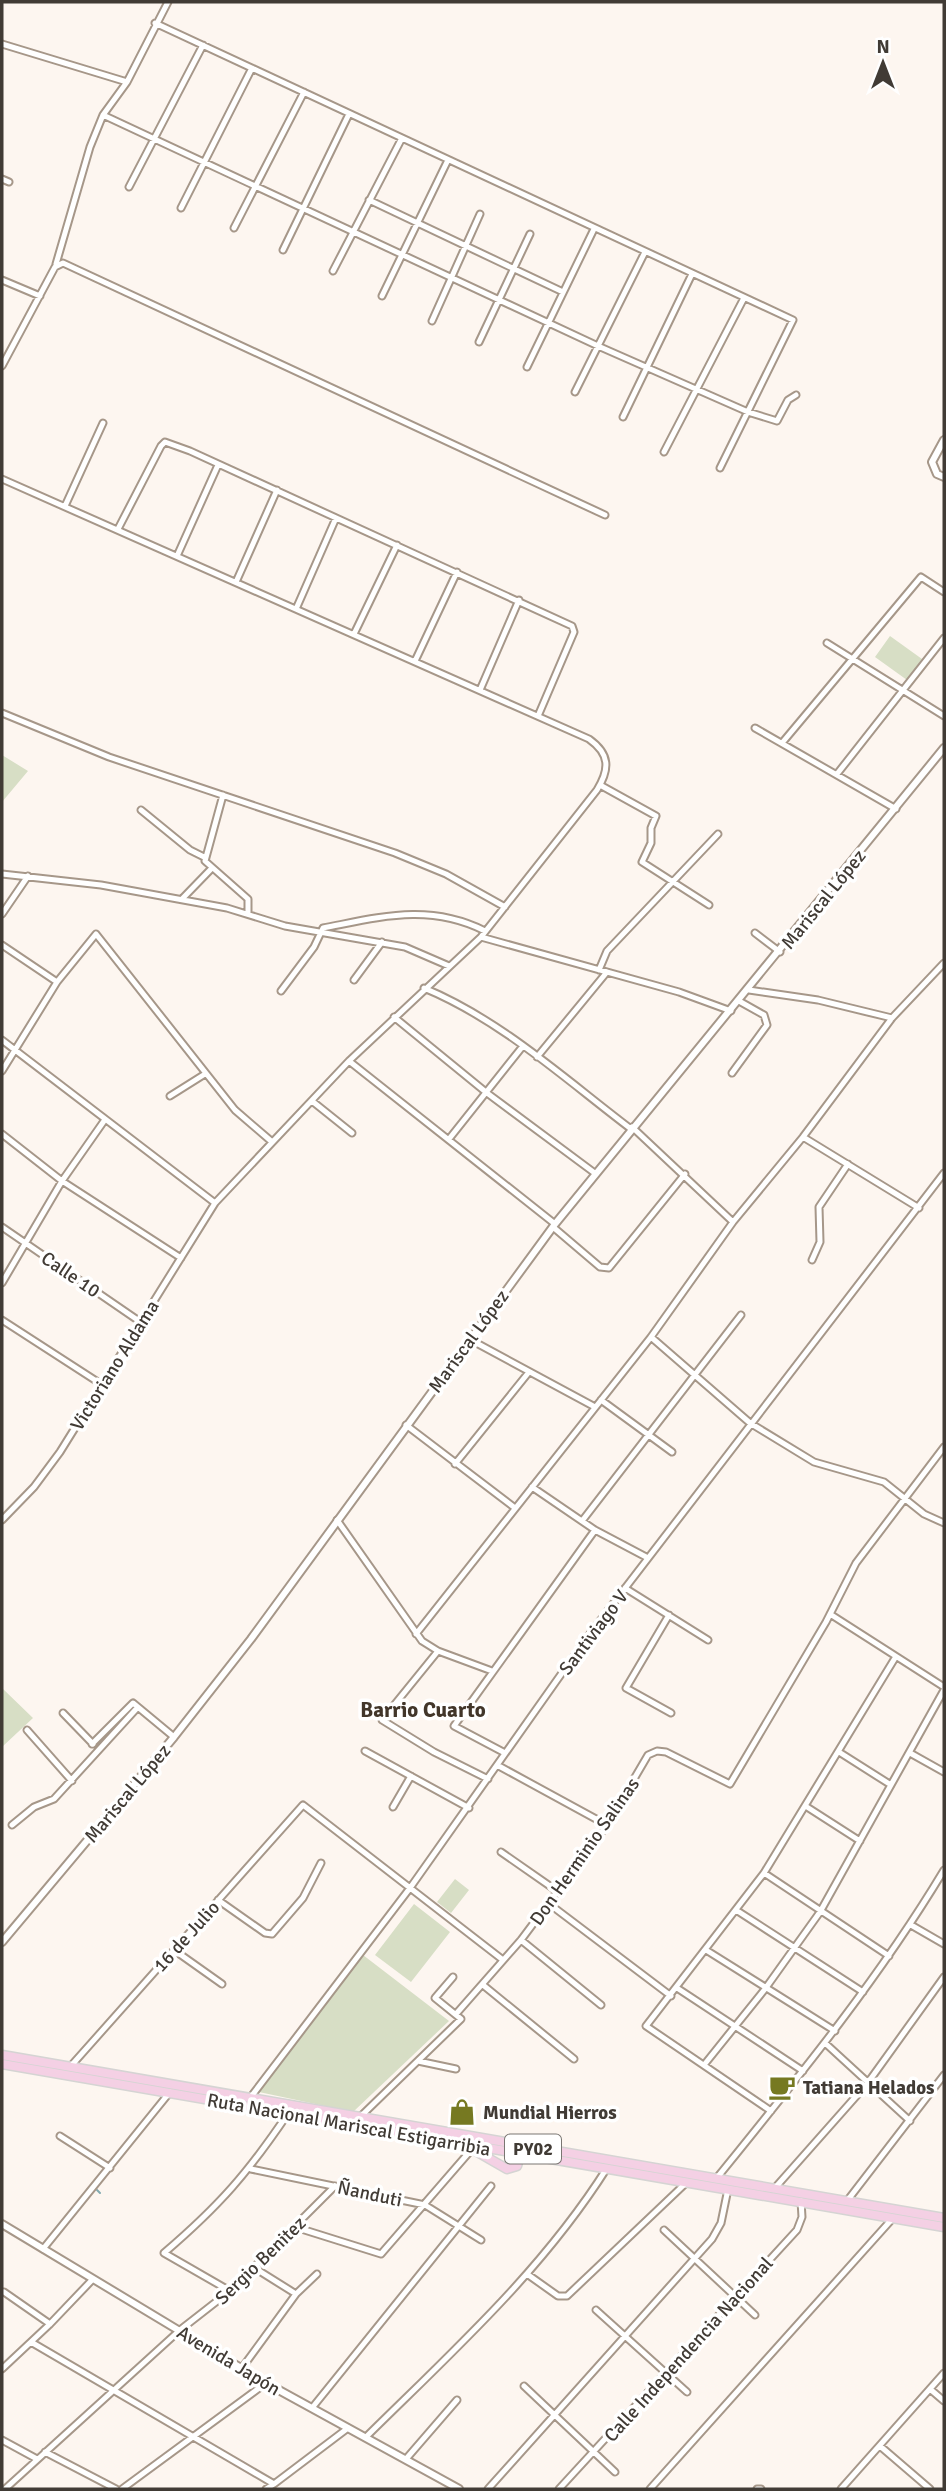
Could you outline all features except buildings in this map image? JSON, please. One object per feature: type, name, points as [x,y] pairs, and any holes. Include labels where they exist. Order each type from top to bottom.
[{"type":"highway","name":"Ruta Nacional Mariscal Estigarribia","points":[[2,2055],[360,2116],[607,2168],[944,2227]]},
{"type":"highway","name":"Ruta Nacional Mariscal Estigarribia","points":[[2,2064],[462,2143],[716,2179],[944,2218]]},
{"type":"highway","points":[[462,2143],[507,2169],[517,2166],[521,2151]]},
{"type":"street","points":[[2,366],[55,267],[78,182],[103,115],[127,82],[168,2]]},
{"type":"street","points":[[155,23],[793,320],[720,468]]},
{"type":"street","points":[[2,44],[127,82]]},
{"type":"street","points":[[129,187],[203,45]]},
{"type":"street","points":[[181,208],[252,68]]},
{"type":"street","points":[[234,228],[304,92]]},
{"type":"street","points":[[284,250],[349,114]]},
{"type":"street","points":[[103,115],[548,323],[748,412],[777,421],[788,400],[796,395]]},
{"type":"street","points":[[333,271],[402,138]]},
{"type":"street","points":[[382,296],[448,160]]},
{"type":"street","points":[[369,200],[563,292]]},
{"type":"street","points":[[432,321],[480,214]]},
{"type":"street","points":[[527,367],[594,229]]},
{"type":"street","points":[[479,342],[530,234]]},
{"type":"street","points":[[575,391],[645,252]]},
{"type":"street","points":[[55,267],[63,263],[605,515]]},
{"type":"street","points":[[623,416],[692,274]]},
{"type":"street","points":[[2,280],[40,296]]},
{"type":"street","points":[[664,452],[744,298]]},
{"type":"street","points":[[65,506],[103,423]]},
{"type":"street","points":[[944,440],[932,462],[937,474],[944,477]]},
{"type":"street","points":[[118,529],[165,442],[277,490],[566,622],[574,632],[538,716]]},
{"type":"street","points":[[177,556],[218,465]]},
{"type":"street","points":[[2,479],[480,690],[599,746],[608,762],[600,785],[654,813],[651,844],[642,862],[709,905]]},
{"type":"street","points":[[236,582],[277,490]]},
{"type":"street","points":[[296,609],[336,518]]},
{"type":"street","points":[[354,635],[397,545]]},
{"type":"street","points":[[415,661],[457,572]]},
{"type":"street","points":[[782,743],[920,577],[944,592]]},
{"type":"street","points":[[480,690],[519,600]]},
{"type":"street","points":[[837,774],[944,638]]},
{"type":"street","points":[[827,643],[944,716]]},
{"type":"street","points":[[2,713],[110,757],[394,853],[446,874],[505,907]]},
{"type":"street","points":[[755,728],[896,808]]},
{"type":"street","name":"Mariscal López","points":[[2,1942],[174,1737],[251,1639],[554,1225],[749,990],[944,748]]},
{"type":"street","name":"Victoriano Aldama","points":[[2,1520],[34,1487],[60,1452],[139,1321],[215,1203],[349,1061],[483,934],[600,785]]},
{"type":"street","points":[[204,857],[223,795]]},
{"type":"street","points":[[141,810],[190,850],[204,857],[212,868],[247,899],[247,914]]},
{"type":"street","points":[[599,970],[607,951],[718,834]]},
{"type":"street","points":[[182,899],[212,868]]},
{"type":"street","points":[[2,874],[182,899],[285,926],[405,947],[449,966]]},
{"type":"street","points":[[2,914],[28,876]]},
{"type":"street","points":[[321,931],[409,912],[473,925],[483,934],[679,992],[731,1011]]},
{"type":"street","points":[[281,991],[314,947],[321,931]]},
{"type":"street","points":[[755,933],[780,952]]},
{"type":"street","points":[[2,1071],[57,982],[96,934],[235,1110],[271,1141]]},
{"type":"street","points":[[354,980],[382,942]]},
{"type":"street","points":[[2,945],[57,982]]},
{"type":"street","points":[[416,1634],[651,1337],[733,1223],[803,1137],[892,1018],[944,963]]},
{"type":"street","points":[[537,1057],[607,972]]},
{"type":"street","points":[[424,988],[455,1001],[523,1046],[632,1128],[685,1174],[733,1223]]},
{"type":"street","points":[[749,990],[818,1000],[892,1018]]},
{"type":"street","points":[[732,1073],[767,1025],[764,1015],[739,1002]]},
{"type":"street","points":[[394,1017],[487,1093],[596,1174]]},
{"type":"street","points":[[2,1040],[104,1121],[215,1203]]},
{"type":"street","points":[[449,1139],[523,1046]]},
{"type":"street","points":[[349,1061],[554,1225],[600,1267],[609,1268],[685,1174]]},
{"type":"street","points":[[170,1096],[205,1074]]},
{"type":"street","points":[[312,1101],[352,1133]]},
{"type":"street","points":[[2,1283],[62,1181],[104,1121]]},
{"type":"street","points":[[2,1135],[62,1181],[181,1258]]},
{"type":"street","points":[[803,1137],[919,1208]]},
{"type":"street","points":[[812,1260],[820,1242],[819,1207],[848,1164]]},
{"type":"street","name":"Santiviago V","points":[[250,2098],[469,1808],[505,1752],[625,1588],[944,1173]]},
{"type":"street","name":"Calle 10","points":[[2,1227],[139,1321]]},
{"type":"street","points":[[582,1521],[741,1315]]},
{"type":"street","points":[[2,1320],[101,1384]]},
{"type":"street","points":[[651,1337],[750,1423],[814,1462],[874,1478],[905,1496],[924,1514],[944,1523]]},
{"type":"street","points":[[469,1339],[595,1408]]},
{"type":"street","points":[[455,1464],[529,1372]]},
{"type":"street","points":[[601,1400],[672,1452]]},
{"type":"street","points":[[406,1425],[515,1508]]},
{"type":"street","points":[[704,2065],[765,1989],[820,1912],[944,1689],[830,1615],[856,1563],[944,1447]]},
{"type":"street","points":[[532,1487],[595,1530],[648,1558]]},
{"type":"street","points":[[337,1520],[416,1634],[438,1651],[492,1671]]},
{"type":"street","points":[[505,1752],[454,1726],[595,1530]]},
{"type":"street","points":[[625,1588],[708,1640]]},
{"type":"street","points":[[668,1615],[626,1688],[671,1713]]},
{"type":"street","name":"Don Herminio Salinas","points":[[418,2061],[461,2018],[456,2014],[521,1940],[607,1825],[643,1761],[657,1751],[666,1752],[730,1784],[830,1615]]},
{"type":"street","points":[[438,1651],[382,1720],[424,1746],[488,1779]]},
{"type":"street","points":[[771,2111],[646,2026],[764,1873],[807,1807],[895,1658]]},
{"type":"street","points":[[92,1744],[129,1704],[138,1707],[174,1737]]},
{"type":"street","points":[[12,1825],[34,1807],[54,1799],[138,1707]]},
{"type":"street","points":[[63,1713],[100,1751]]},
{"type":"street","points":[[27,1730],[72,1781]]},
{"type":"street","points":[[365,1751],[469,1808]]},
{"type":"street","points":[[839,1752],[891,1785]]},
{"type":"street","points":[[909,1753],[944,1772]]},
{"type":"street","points":[[497,1765],[607,1825]]},
{"type":"street","points":[[393,1807],[411,1776]]},
{"type":"street","name":"16 de Julio","points":[[70,2067],[303,1805],[410,1888]]},
{"type":"street","points":[[807,1807],[860,1841]]},
{"type":"street","points":[[501,1852],[557,1891]]},
{"type":"street","points":[[218,1900],[265,1933],[272,1934],[303,1898],[321,1863]]},
{"type":"street","points":[[716,2179],[835,2031],[911,1925],[944,1870]]},
{"type":"street","points":[[764,1873],[889,1956]]},
{"type":"street","points":[[410,1888],[503,1960]]},
{"type":"street","points":[[548,1903],[671,1996]]},
{"type":"street","points":[[736,1910],[863,1992]]},
{"type":"street","points":[[911,1925],[944,1944]]},
{"type":"street","points":[[521,1940],[601,2005]]},
{"type":"street","points":[[174,1950],[222,1984]]},
{"type":"street","points":[[706,1950],[835,2031]]},
{"type":"street","points":[[453,1977],[435,1998],[456,2014]]},
{"type":"street","points":[[775,2189],[867,2084],[944,1977]]},
{"type":"street","points":[[483,1985],[574,2059]]},
{"type":"street","points":[[677,1988],[803,2071]]},
{"type":"street","points":[[825,2043],[910,2121]]},
{"type":"street","points":[[360,2116],[418,2061],[456,2069]]},
{"type":"street","points":[[847,2201],[944,2075]]},
{"type":"street","points":[[43,2249],[170,2092]]},
{"type":"street","points":[[230,2291],[164,2253],[212,2212],[251,2169],[289,2112]]},
{"type":"street","points":[[60,2136],[110,2168]]},
{"type":"street","points":[[295,2227],[381,2254],[472,2149]]},
{"type":"street","points":[[366,2437],[527,2274],[559,2238],[607,2168]]},
{"type":"street","name":"Ñanduti","points":[[251,2169],[425,2205],[481,2240]]},
{"type":"street","points":[[527,2274],[558,2296],[567,2296],[687,2182]]},
{"type":"street","name":"Sergio Benitez","points":[[5,2489],[180,2330],[230,2291],[335,2186]]},
{"type":"street","points":[[312,2408],[491,2186]]},
{"type":"street","points":[[488,2489],[556,2417],[695,2260],[721,2222],[728,2189]]},
{"type":"street","name":"Calle Independencia Nacional","points":[[559,2489],[797,2230],[802,2217],[801,2202]]},
{"type":"street","points":[[650,2489],[893,2218]]},
{"type":"street","name":"Avenida Japón","points":[[2,2224],[267,2383],[459,2489]]},
{"type":"street","points":[[664,2230],[755,2315]]},
{"type":"street","points":[[253,2267],[296,2294]]},
{"type":"street","points":[[242,2368],[296,2294],[317,2274]]},
{"type":"street","points":[[2,2369],[50,2325],[92,2280]]},
{"type":"street","points":[[4,2292],[50,2325]]},
{"type":"street","points":[[596,2310],[687,2392]]},
{"type":"street","points":[[31,2342],[274,2484]]},
{"type":"street","points":[[842,2489],[944,2373]]},
{"type":"street","points":[[122,2489],[267,2383]]},
{"type":"street","points":[[524,2386],[615,2472]]},
{"type":"street","points":[[930,2389],[944,2401]]},
{"type":"street","points":[[406,2459],[457,2400]]},
{"type":"street","points":[[266,2489],[348,2428]]},
{"type":"street","points":[[2,2440],[37,2459]]},
{"type":"street","points":[[880,2446],[930,2489]]},
{"type":"street","points":[[45,2452],[116,2489]]},
{"type":"green space","points":[[890,636],[922,659],[907,680],[875,657]]},
{"type":"green space","points":[[2,755],[28,771],[2,802]]},
{"type":"green space","points":[[2,1688],[33,1718],[2,1747]]},
{"type":"green space","points":[[455,1879],[469,1890],[451,1913],[437,1902]]},
{"type":"green space","points":[[414,1904],[450,1932],[411,1982],[375,1955]]},
{"type":"green space","points":[[363,1955],[449,2021],[353,2112],[259,2092]]},
{"type":"waterway","points":[[97,2190],[100,2193]]},
{"type":"place","name":"Tatiana Helados","points":[[782,2087]]},
{"type":"place","name":"Mundial Hierros","points":[[462,2112]]},
{"type":"district","name":"Barrio Cuarto","points":[[423,1710]]}]
